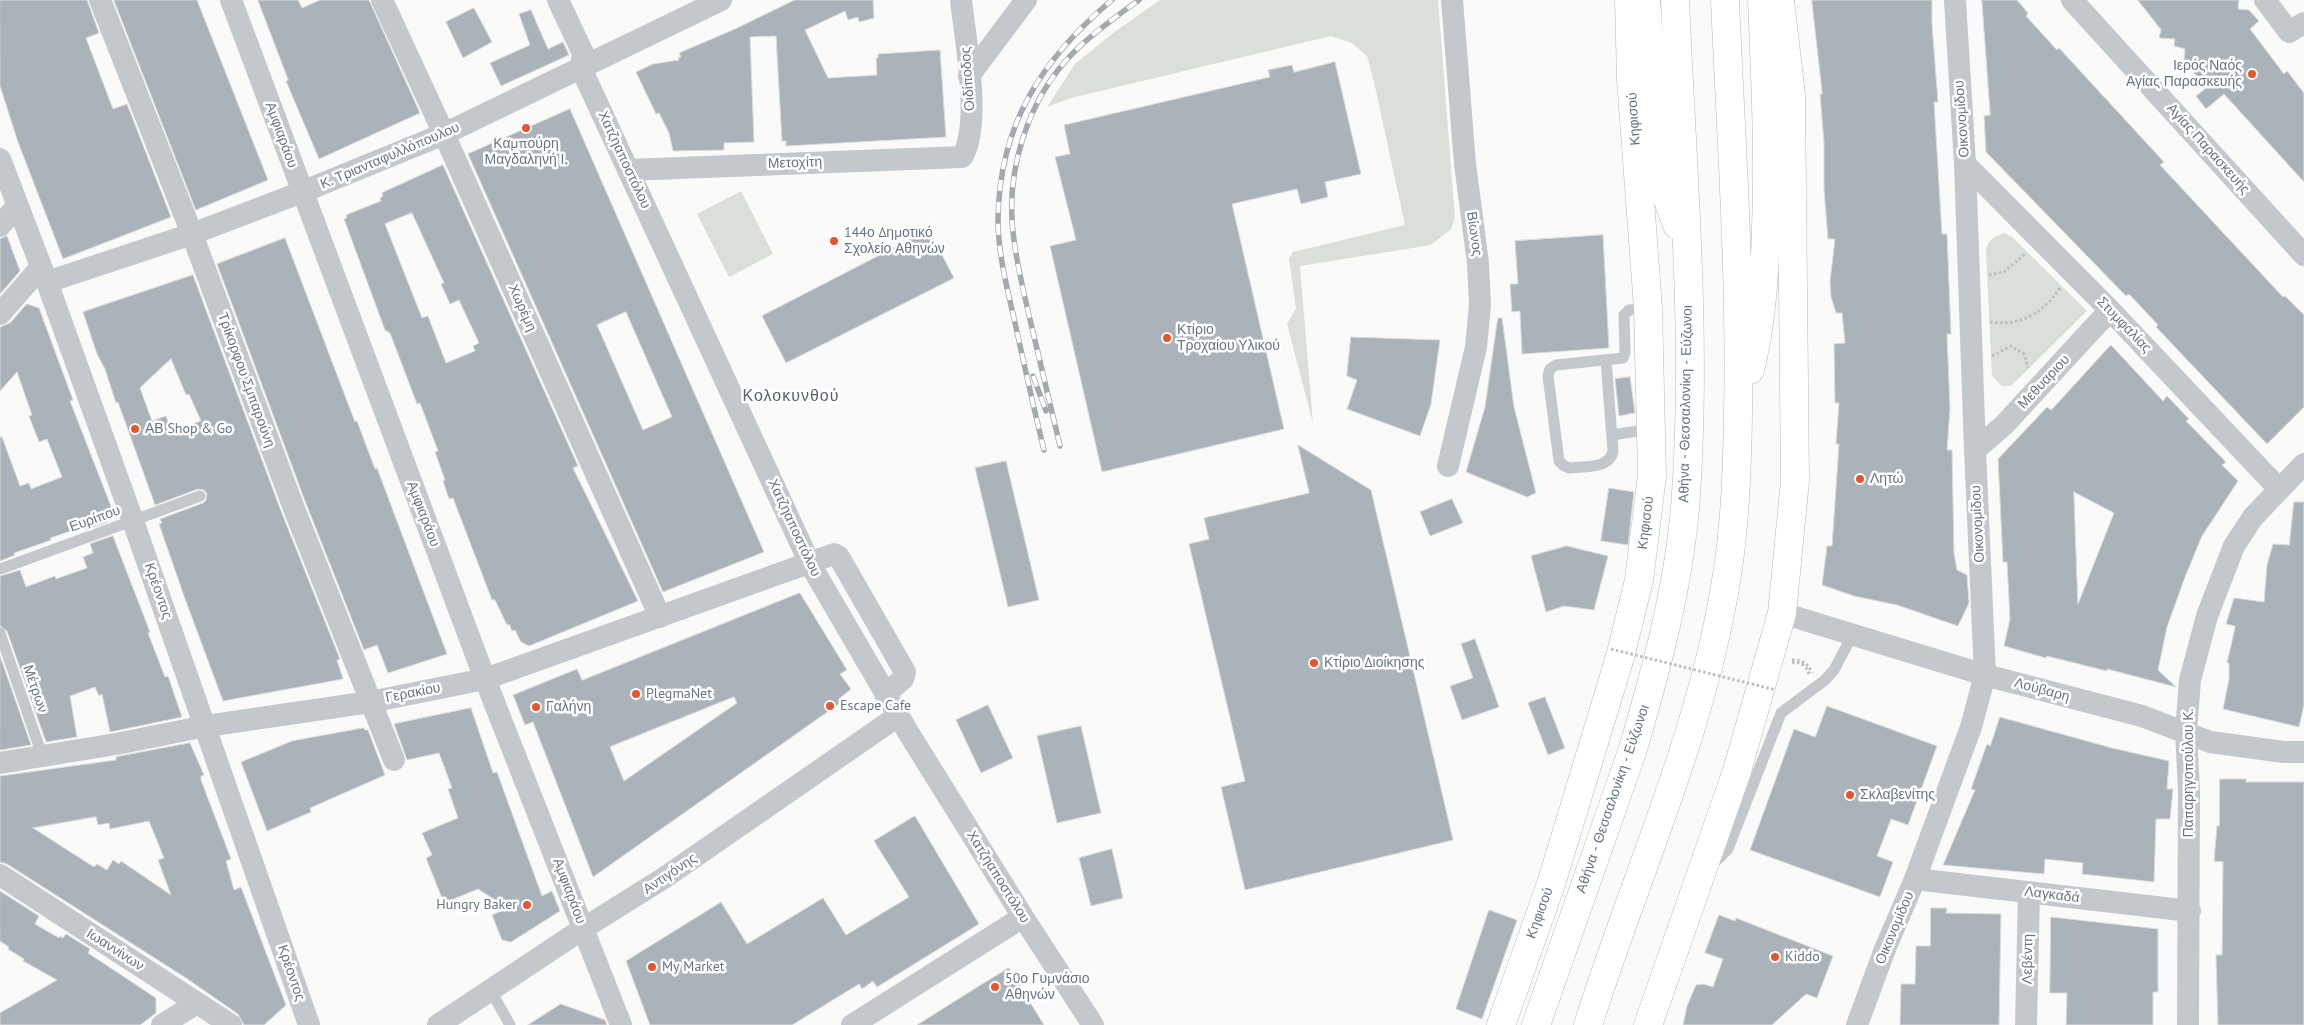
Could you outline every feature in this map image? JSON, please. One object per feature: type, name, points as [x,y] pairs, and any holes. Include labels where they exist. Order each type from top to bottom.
[{"type":"main road","name":"Κηφισού","points":[[1501,1025],[1551,884],[1620,657],[1639,580],[1652,476],[1648,308],[1631,79],[1629,0]]},
{"type":"main road","points":[[1646,0],[1659,175],[1686,253]]},
{"type":"main road","name":"Αθήνα - Θεσσαλονίκη - Εύζωνοι","points":[[1536,1025],[1633,749],[1671,604],[1685,510],[1689,359],[1675,0]]},
{"type":"main road","points":[[1588,1025],[1681,762],[1716,632],[1735,512],[1740,360],[1725,0]]},
{"type":"main road","points":[[1738,417],[1758,338],[1765,256],[1768,173],[1762,0]]},
{"type":"main road","points":[[1648,1025],[1703,872],[1749,730],[1782,612],[1795,482],[1791,95],[1780,0]]},
{"type":"street","name":"Τρίκορφου Σμπαρούνη","points":[[100,0],[192,234],[293,506],[394,760]]},
{"type":"street","name":"Αμφιαράου","points":[[231,0],[485,679],[621,1025]]},
{"type":"street","name":"Χωρέμη","points":[[382,0],[660,617]]},
{"type":"street","name":"Χατζηαποστόλου","points":[[558,0],[583,53],[581,68],[810,564],[898,716],[1023,917],[1093,1025]]},
{"type":"street","name":"Κ. Τριανταφυλλόπουλου","points":[[44,274],[192,234],[302,192],[444,134],[719,0]]},
{"type":"street","name":"Οιδίποδος","points":[[961,0],[972,127],[968,147],[962,157]]},
{"type":"street","points":[[969,76],[1026,0]]},
{"type":"street","name":"Βίωνος","points":[[1448,466],[1476,347],[1480,305],[1478,263],[1465,164],[1452,0]]},
{"type":"street","name":"Οικονομίδου","points":[[1857,1025],[1885,949],[1915,879],[1971,727],[1986,675],[1975,450],[1965,164],[1954,0]]},
{"type":"street","name":"Αγίας Παρασκευής","points":[[2072,0],[2304,254]]},
{"type":"street","points":[[2265,0],[2289,32],[2304,22]]},
{"type":"street","name":"Μετοχίτη","points":[[628,170],[962,157]]},
{"type":"street","name":"Κρέοντος","points":[[0,159],[44,274],[206,726],[302,1021]]},
{"type":"street","name":"Στυμφαλίας","points":[[1965,164],[2110,310],[2279,489]]},
{"type":"street","points":[[0,226],[17,206]]},
{"type":"street","points":[[0,314],[44,274]]},
{"type":"street","name":"Μεθυαριου","points":[[1975,450],[2004,425],[2110,310]]},
{"type":"street","name":"Παπαρηγοπούλου Κ.","points":[[2188,1025],[2190,911],[2189,792],[2186,732],[2190,680],[2207,616],[2234,546],[2253,517],[2304,464]]},
{"type":"street","name":"Γερακίου","points":[[0,763],[116,744],[206,726],[370,702],[485,679],[834,554],[902,663],[905,672],[903,679],[885,694]]},
{"type":"street","name":"Λούβαρη","points":[[1782,612],[1986,675],[2142,716],[2210,742],[2284,752],[2304,752]]},
{"type":"street","name":"Αντιγόνης","points":[[438,1025],[584,928],[664,878],[898,716]]},
{"type":"street","name":"Ιωαννίνων","points":[[0,875],[231,1025]]},
{"type":"street","name":"Λαγκαδά","points":[[1915,879],[2190,911]]},
{"type":"street","name":"Λεβέντη","points":[[2026,1025],[2029,892]]},
{"type":"street","points":[[852,1025],[1023,917]]},
{"type":"street","points":[[162,1025],[197,1003]]},
{"type":"lane","points":[[1606,360],[1612,458],[1607,463],[1569,468],[1563,466],[1560,461],[1548,376],[1550,369],[1556,365],[1606,360],[1620,359],[1625,353],[1624,315],[1629,310],[1648,308]]},
{"type":"lane","points":[[1612,434],[1651,430]]},
{"type":"lane","name":"Ευρίπου","points":[[0,569],[200,496]]},
{"type":"lane","name":"Μέτρων","points":[[0,633],[42,755]]},
{"type":"lane","points":[[1749,730],[1765,718],[1781,712],[1825,680],[1834,670],[1853,634]]},
{"type":"lane","points":[[1703,872],[1716,864],[1728,849],[1781,712]]},
{"type":"lane","points":[[491,991],[510,1025]]},
{"type":"path","points":[[1968,267],[1985,275],[2004,272],[2025,254],[2036,236]]},
{"type":"path","points":[[1970,316],[1982,321],[2012,323],[2031,316],[2054,297],[2070,270]]},
{"type":"path","points":[[1972,371],[1999,351],[2011,346],[2024,354],[2028,373]]},
{"type":"path","points":[[1611,649],[1778,691]]},
{"type":"path","points":[[1786,666],[1793,663],[1801,664],[1809,672],[1810,681]]},
{"type":"path","points":[[1774,699],[1779,685]]},
{"type":"shaded area","points":[[1160,0],[1438,0],[1455,219],[1451,229],[1431,245],[1300,266],[1313,423],[1287,324],[1296,308],[1289,259],[1293,252],[1405,225],[1367,56],[1352,43],[1331,36],[1071,98],[1047,107],[1075,64],[1113,33]]},
{"type":"shaded area","points":[[741,191],[773,254],[729,277],[697,214]]},
{"type":"shaded area","points":[[2004,233],[2012,237],[2087,311],[2011,386],[2002,386],[1992,376],[1986,251],[1992,239]]},
{"type":"building","points":[[0,0],[87,0],[99,33],[86,38],[113,109],[127,104],[171,217],[63,259],[18,142],[0,86]]},
{"type":"building","points":[[114,0],[197,0],[268,180],[196,210]]},
{"type":"building","points":[[258,0],[298,0],[302,8],[320,0],[369,0],[420,113],[319,159],[286,81],[288,80]]},
{"type":"building","points":[[795,0],[873,0],[874,18],[859,22],[858,17],[848,20],[845,11],[805,30],[828,78],[877,75],[876,58],[878,58],[878,54],[940,50],[946,137],[786,146],[786,141],[782,141],[776,36],[750,37],[754,142],[724,143],[724,150],[673,151],[669,133],[659,113],[656,114],[636,72],[653,64],[679,60],[678,58],[681,57],[679,53]]},
{"type":"building","points":[[1812,0],[1932,0],[1938,102],[1934,102],[1942,234],[1947,234],[1951,334],[1947,334],[1950,409],[1947,450],[1952,450],[1954,553],[1957,570],[1967,575],[1969,603],[1958,626],[1897,605],[1854,596],[1822,585],[1827,546],[1832,546],[1839,444],[1836,444],[1839,403],[1835,403],[1834,344],[1845,343],[1842,313],[1836,313],[1831,297],[1830,281],[1835,239],[1828,239],[1820,94],[1822,94]]},
{"type":"building","points":[[1982,0],[2017,0],[2028,13],[2026,16],[2057,50],[2059,48],[2164,162],[2160,165],[2283,297],[2285,296],[2304,315],[2304,407],[2267,444],[2156,327],[2158,325],[2129,294],[2126,296],[1986,152],[1984,116],[1990,115]]},
{"type":"building","points":[[2138,0],[2239,0],[2238,9],[2249,10],[2259,21],[2250,29],[2284,74],[2287,71],[2304,93],[2304,182],[2224,94],[2206,109],[2196,96],[2206,88],[2184,60],[2185,49],[2174,46],[2175,39],[2159,38],[2161,30]]},
{"type":"building","points":[[474,8],[492,42],[463,58],[446,22]]},
{"type":"building","points":[[531,10],[548,49],[563,42],[569,55],[501,86],[490,63],[530,45],[519,14]]},
{"type":"building","points":[[1335,62],[1361,174],[1325,182],[1328,197],[1301,204],[1297,189],[1232,204],[1284,429],[1102,472],[1050,246],[1076,240],[1055,157],[1070,154],[1064,125],[1270,77],[1268,70],[1292,65],[1294,72]]},
{"type":"building","points":[[570,109],[764,552],[663,592],[468,154]],"holes":[[[626,312],[672,417],[643,430],[597,325]]]},
{"type":"building","points":[[443,165],[578,466],[573,468],[638,601],[529,646],[521,642],[515,630],[512,631],[509,624],[507,625],[496,602],[494,599],[492,600],[453,498],[449,499],[443,481],[445,480],[435,452],[438,451],[420,403],[417,404],[390,333],[385,330],[344,219],[347,218],[346,215],[381,201],[382,193]],"holes":[[[412,213],[444,283],[441,284],[450,304],[459,300],[479,343],[473,346],[475,351],[446,363],[428,316],[422,318],[385,224]]]},
{"type":"building","points":[[929,230],[954,278],[786,363],[762,316]]},
{"type":"building","points":[[1603,235],[1609,348],[1522,354],[1520,311],[1512,312],[1510,284],[1518,284],[1515,241]]},
{"type":"building","points":[[7,236],[20,271],[0,294],[0,239]]},
{"type":"building","points":[[285,238],[355,422],[357,421],[375,469],[377,468],[447,654],[388,673],[377,645],[364,650],[305,501],[217,264]]},
{"type":"building","points":[[193,275],[281,511],[340,659],[337,660],[343,679],[223,701],[159,524],[162,523],[160,519],[203,503],[206,500],[207,494],[204,490],[198,489],[155,505],[118,402],[116,403],[105,369],[97,354],[83,312]],"holes":[[[171,359],[186,395],[189,394],[201,421],[172,432],[166,416],[152,421],[140,388]]]},
{"type":"building","points":[[27,304],[39,308],[73,400],[70,401],[114,514],[106,517],[108,522],[85,530],[83,527],[50,538],[51,540],[14,553],[15,555],[0,561],[0,437],[2,437],[20,486],[29,483],[31,489],[62,477],[47,439],[39,442],[29,416],[32,415],[17,372],[0,391],[0,327],[10,323]]},
{"type":"building","points":[[1498,318],[1502,318],[1514,407],[1536,493],[1527,497],[1466,472],[1485,407]]},
{"type":"building","points":[[1351,337],[1440,340],[1431,404],[1420,436],[1347,409],[1357,380],[1347,376]]},
{"type":"building","points":[[2111,345],[2163,401],[2167,396],[2189,419],[2186,421],[2226,462],[2222,465],[2238,481],[2202,536],[2167,627],[2158,670],[2176,687],[2107,669],[2107,671],[2047,656],[2046,658],[2004,646],[2010,619],[2007,562],[2003,562],[1998,459],[2047,407],[2051,410]],"holes":[[[2074,492],[2114,513],[2078,604]]]},
{"type":"building","points":[[1630,377],[1635,413],[1619,416],[1615,379]]},
{"type":"building","name":"Κτίριο Διοίκησης","points":[[1298,445],[1371,490],[1453,840],[1245,890],[1221,787],[1245,781],[1189,544],[1209,539],[1204,518],[1309,493]]},
{"type":"building","points":[[1006,461],[1039,600],[1008,607],[975,468]]},
{"type":"building","points":[[1609,488],[1634,492],[1628,545],[1601,541]]},
{"type":"building","points":[[1452,499],[1463,523],[1430,536],[1420,512]]},
{"type":"building","points":[[2294,502],[2304,502],[2304,705],[2299,727],[2223,709],[2229,679],[2229,663],[2227,663],[2235,628],[2235,626],[2226,624],[2234,598],[2264,602],[2267,565],[2273,544],[2289,545]]},
{"type":"building","points":[[113,536],[150,632],[148,633],[165,677],[168,676],[182,717],[110,732],[102,694],[99,696],[95,687],[70,696],[77,737],[46,742],[7,631],[0,626],[0,576],[20,570],[26,587],[55,576],[56,579],[87,568],[83,557],[93,553],[90,544]]},
{"type":"building","points":[[1567,546],[1608,556],[1594,610],[1564,606],[1546,612],[1531,556]]},
{"type":"building","points":[[800,593],[847,670],[840,674],[851,689],[841,697],[843,701],[593,877],[533,722],[525,725],[513,695],[577,669],[582,680]],"holes":[[[734,697],[737,703],[624,781],[610,747]]]},
{"type":"building","points":[[1475,639],[1499,707],[1462,720],[1450,686],[1473,678],[1461,644]]},
{"type":"building","points":[[0,656],[31,745],[0,750]]},
{"type":"building","points":[[1545,697],[1565,748],[1548,755],[1528,703]]},
{"type":"building","points":[[988,705],[1013,758],[981,773],[956,720]]},
{"type":"building","name":"Σκλαβενίτης","points":[[1827,706],[1937,746],[1908,825],[1891,819],[1877,856],[1893,862],[1880,897],[1750,850],[1794,729],[1815,737]]},
{"type":"building","points":[[471,708],[493,773],[497,772],[542,896],[552,891],[560,911],[511,942],[502,940],[492,915],[508,908],[478,889],[444,903],[426,858],[432,855],[422,833],[458,818],[448,789],[452,788],[439,753],[407,760],[394,724]]},
{"type":"building","points":[[2000,717],[2112,748],[2169,761],[2167,789],[2173,789],[2170,819],[2156,819],[2154,882],[2082,874],[2083,863],[2045,859],[2044,874],[1943,865],[1975,790],[1971,789],[1987,744],[1990,746]]},
{"type":"building","points":[[1081,726],[1101,813],[1057,823],[1037,736]]},
{"type":"building","points":[[364,728],[368,730],[385,775],[310,808],[311,812],[267,831],[241,762],[292,741]]},
{"type":"building","points":[[190,743],[204,775],[201,776],[201,780],[231,859],[226,861],[234,890],[241,887],[286,1005],[264,1025],[244,1025],[238,1014],[186,978],[7,864],[0,862],[0,776],[116,760],[116,757]],"holes":[[[96,817],[98,825],[109,823],[110,829],[149,821],[164,858],[158,860],[171,895],[121,861],[119,864],[113,860],[107,870],[97,864],[94,867],[33,828]]]},
{"type":"building","points":[[2220,779],[2246,779],[2246,782],[2304,782],[2304,1025],[2218,1025],[2216,955],[2222,955],[2223,862],[2214,861],[2217,826],[2219,826]]},
{"type":"building","points":[[915,816],[979,924],[877,987],[873,981],[862,989],[859,984],[792,1025],[650,1025],[626,961],[721,902],[747,944],[823,898],[846,935],[909,897],[874,841]]},
{"type":"building","points":[[1112,849],[1123,898],[1091,906],[1079,858]]},
{"type":"building","points":[[0,891],[39,916],[35,924],[59,938],[60,936],[63,938],[66,934],[90,949],[88,953],[156,998],[156,1013],[140,1025],[0,1025],[0,1013],[57,980],[23,961],[24,959],[8,949],[9,947],[0,941]]},
{"type":"building","points":[[1931,908],[1947,908],[1946,913],[2001,914],[1999,1025],[1900,1025],[1901,984],[1915,984],[1916,946],[1930,946]]},
{"type":"building","points":[[1489,910],[1517,920],[1482,1019],[1456,1009]]},
{"type":"building","points":[[1719,915],[1735,921],[1736,918],[1833,956],[1817,998],[1806,994],[1772,1025],[1683,1025],[1687,1006],[1696,985],[1703,984],[1713,987],[1723,959],[1705,953]]},
{"type":"building","points":[[2051,917],[2158,929],[2158,992],[2153,992],[2153,1025],[2066,1025],[2067,993],[2050,993]]},
{"type":"building","points":[[1009,968],[1044,1025],[917,1025],[971,991]]},
{"type":"building","points":[[561,1004],[605,1020],[607,1025],[528,1025]]},
{"type":"railway","points":[[1044,450],[1001,255],[998,232],[1000,186],[1006,154],[1016,124],[1029,97],[1045,71],[1064,46],[1112,0]]},
{"type":"railway","points":[[1060,446],[1025,298],[1014,240],[1012,215],[1016,164],[1032,115],[1043,92],[1058,71],[1074,52],[1106,24],[1139,0]]},
{"type":"railway","points":[[1033,376],[1046,411]]},
{"type":"place","name":"Ιερός Ναός Αγίας Παρασκευής","points":[[2252,74]]},
{"type":"place","name":"Καμπούρη Μαγδαληνή Ι.","points":[[526,128]]},
{"type":"place","name":"144ο Δημοτικό Σχολείο Αθηνών","points":[[834,241]]},
{"type":"place","name":"Κτίριο Τροχαίου Υλικού","points":[[1167,338]]},
{"type":"place","name":"ΑΒ Shop & Go","points":[[135,429]]},
{"type":"place","name":"Λητώ","points":[[1860,479]]},
{"type":"place","name":"Κτίριο Διοίκησης","points":[[1314,663]]},
{"type":"place","name":"PlegmaNet","points":[[636,694]]},
{"type":"place","name":"Escape Cafe","points":[[830,706]]},
{"type":"place","name":"Γαλήνη","points":[[536,707]]},
{"type":"place","name":"Σκλαβενίτης","points":[[1850,795]]},
{"type":"place","name":"Hungry Baker","points":[[527,905]]},
{"type":"place","name":"Kiddo","points":[[1775,957]]},
{"type":"place","name":"My Market","points":[[652,967]]},
{"type":"place","name":"50ο Γυμνάσιο Αθηνών","points":[[995,987]]},
{"type":"district","name":"Κολοκυνθού","points":[[791,396]]}]
